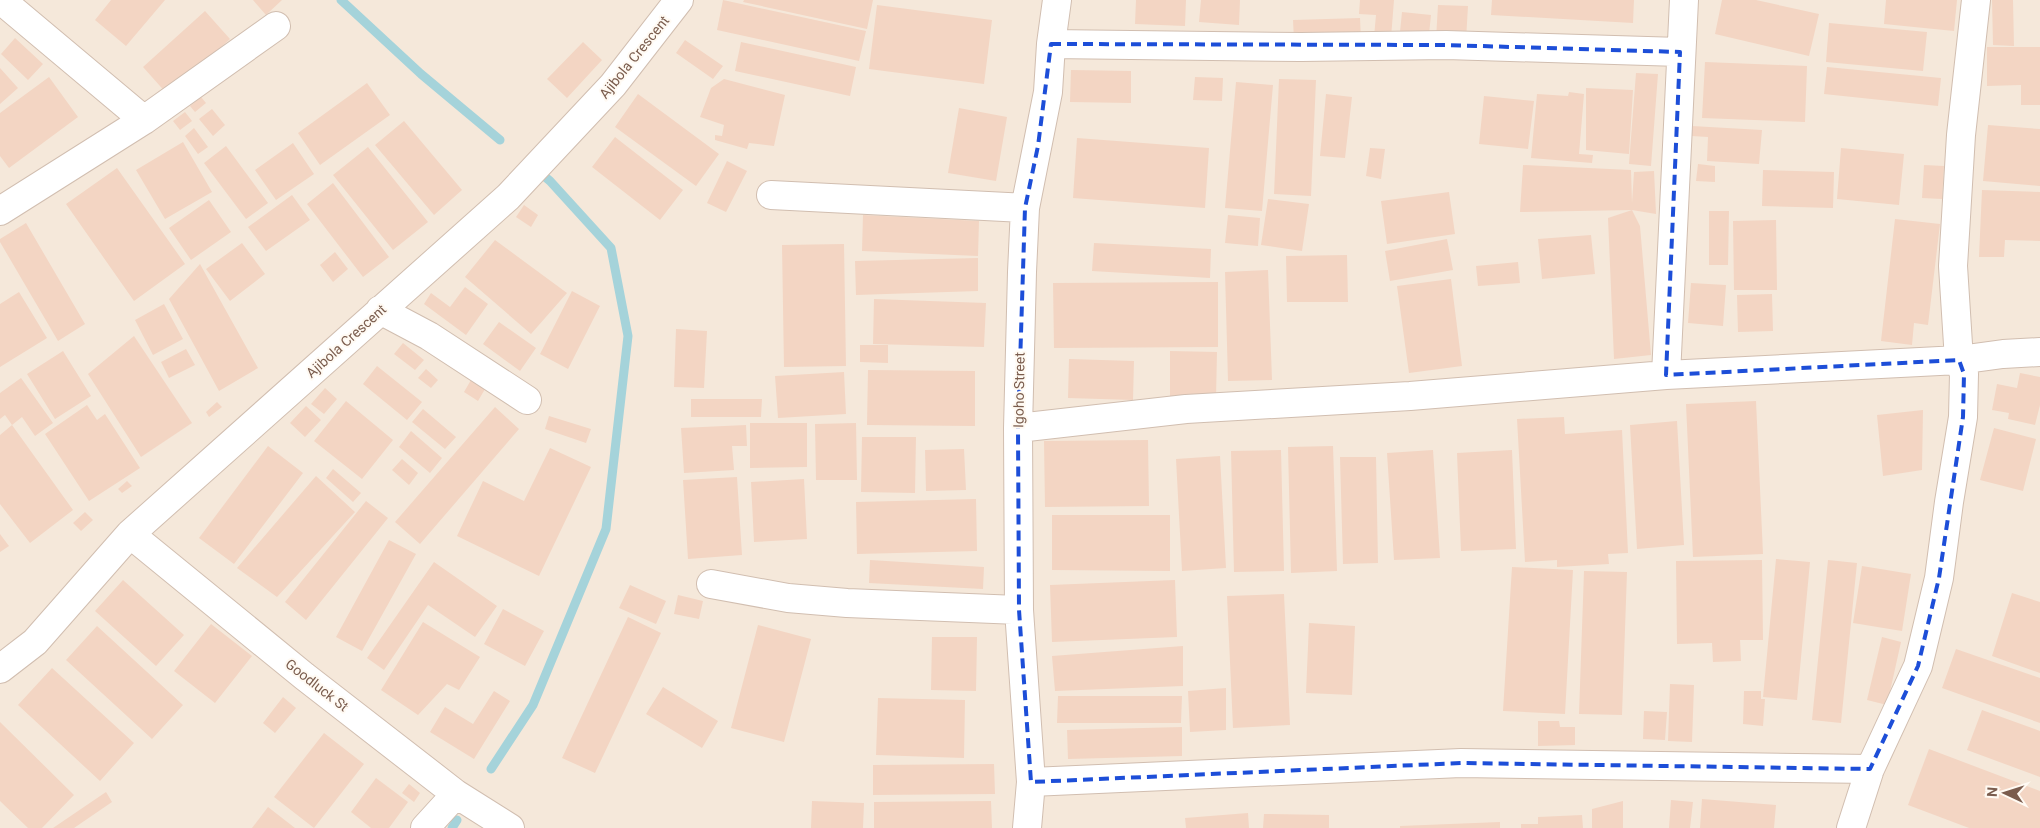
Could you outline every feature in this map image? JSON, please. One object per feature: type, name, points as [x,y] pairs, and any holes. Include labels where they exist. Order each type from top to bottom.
[{"type":"street","points":[[2,0],[144,120]]},
{"type":"street","name":"Igoho Street","points":[[1027,828],[1031,782],[1019,610],[1018,428],[1024,208],[1048,92],[1051,44],[1057,0]]},
{"type":"street","points":[[1666,375],[1680,52],[1684,0]]},
{"type":"street","points":[[1851,828],[1870,769],[1918,666],[1939,578],[1963,417],[1964,374],[1959,360],[1953,266],[1961,135],[1976,0]]},
{"type":"street","name":"Ajibola Crescent","points":[[0,669],[35,642],[130,534],[508,197],[613,86],[669,4]]},
{"type":"street","points":[[0,210],[144,120],[276,26]]},
{"type":"street","points":[[1051,44],[1301,47],[1446,45],[1680,52]]},
{"type":"street","points":[[771,195],[1024,208]]},
{"type":"street","points":[[380,310],[429,336],[527,400]]},
{"type":"street","points":[[1018,428],[1186,410],[1410,396],[1666,375],[1959,360],[2003,354],[2040,352]]},
{"type":"street","name":"Goodluck St","points":[[130,534],[304,676],[456,794],[510,828]]},
{"type":"street","points":[[711,584],[788,598],[1019,610]]},
{"type":"street","points":[[1031,782],[1461,763],[1870,769]]},
{"type":"street","points":[[425,828],[456,794]]},
{"type":"highlighted area","points":[[1051,44],[1446,45],[1680,52],[1666,375],[1959,360],[1964,374],[1963,417],[1939,578],[1918,666],[1870,769],[1461,763],[1031,782],[1019,610],[1018,428],[1025,208],[1038,146]]},
{"type":"shaded area","points":[[0,0],[2040,0],[2040,828],[0,828]]},
{"type":"building","points":[[111,0],[165,0],[126,46],[95,20]]},
{"type":"building","points":[[253,0],[282,0],[266,15]]},
{"type":"building","points":[[723,0],[866,31],[859,61],[717,30]]},
{"type":"building","points":[[744,0],[873,0],[867,29],[743,2]]},
{"type":"building","points":[[1136,0],[1186,0],[1185,26],[1135,24]]},
{"type":"building","points":[[1201,0],[1240,0],[1239,25],[1199,22]]},
{"type":"building","points":[[1360,0],[1394,0],[1391,38],[1374,37],[1376,15],[1359,14]]},
{"type":"building","points":[[1492,0],[1634,0],[1633,23],[1491,15]]},
{"type":"building","points":[[1722,0],[1756,0],[1819,14],[1809,56],[1715,34]]},
{"type":"building","points":[[1886,0],[1957,0],[1954,31],[1884,24]]},
{"type":"building","points":[[1992,0],[2013,0],[2014,46],[1993,45]]},
{"type":"building","points":[[877,5],[992,20],[984,84],[869,69]]},
{"type":"building","points":[[1438,5],[1468,6],[1466,40],[1436,39]]},
{"type":"building","points":[[205,11],[230,39],[168,95],[143,67]]},
{"type":"building","points":[[1402,12],[1431,15],[1429,34],[1400,32]]},
{"type":"building","points":[[1360,18],[1361,40],[1294,41],[1293,20]]},
{"type":"building","points":[[1829,23],[1927,32],[1923,71],[1826,62]]},
{"type":"building","points":[[15,38],[43,64],[28,80],[1,54]]},
{"type":"building","points":[[685,40],[723,66],[713,79],[676,53]]},
{"type":"building","points":[[583,42],[602,60],[567,98],[547,79]]},
{"type":"building","points":[[741,42],[856,67],[850,96],[735,71]]},
{"type":"building","points":[[1987,47],[2040,47],[2040,105],[2021,105],[2021,85],[1987,86]]},
{"type":"building","points":[[1705,62],[1807,66],[1805,122],[1702,118]]},
{"type":"building","points":[[1827,67],[1941,78],[1938,106],[1824,94]]},
{"type":"building","points":[[0,68],[18,88],[0,104]]},
{"type":"building","points":[[1071,70],[1131,71],[1131,103],[1070,102]]},
{"type":"building","points":[[1636,73],[1658,74],[1651,166],[1629,164]]},
{"type":"building","points":[[49,77],[78,117],[9,168],[0,156],[0,113]]},
{"type":"building","points":[[1195,77],[1223,78],[1222,101],[1193,100]]},
{"type":"building","points":[[724,79],[785,95],[774,146],[749,143],[747,149],[715,140],[715,135],[722,136],[724,125],[700,117],[711,88]]},
{"type":"building","points":[[1279,79],[1316,80],[1311,196],[1274,194]]},
{"type":"building","points":[[1236,82],[1273,85],[1262,211],[1225,208]]},
{"type":"building","points":[[367,83],[390,115],[320,165],[298,133]]},
{"type":"building","points":[[1586,88],[1633,90],[1629,154],[1586,150]]},
{"type":"building","points":[[1569,92],[1584,94],[1579,154],[1593,155],[1592,163],[1531,158],[1537,94],[1568,96]]},
{"type":"building","points":[[638,94],[719,154],[696,186],[615,127]]},
{"type":"building","points":[[1326,94],[1352,97],[1345,158],[1320,156]]},
{"type":"building","points":[[1484,96],[1534,101],[1528,149],[1479,144]]},
{"type":"building","points":[[201,97],[206,103],[195,112],[190,106]]},
{"type":"building","points":[[959,108],[1007,117],[996,181],[948,173]]},
{"type":"building","points":[[212,109],[225,125],[213,136],[199,119]]},
{"type":"building","points":[[185,112],[192,121],[180,130],[173,121]]},
{"type":"building","points":[[404,121],[462,190],[434,215],[375,145]]},
{"type":"building","points":[[1988,125],[2040,129],[2040,186],[1983,181]]},
{"type":"building","points":[[1692,126],[1762,130],[1759,164],[1707,161],[1708,137],[1691,136]]},
{"type":"building","points":[[194,128],[208,147],[198,154],[185,136]]},
{"type":"building","points":[[615,137],[683,190],[660,220],[592,167]]},
{"type":"building","points":[[1077,138],[1209,148],[1205,208],[1073,198]]},
{"type":"building","points":[[183,142],[212,192],[165,219],[136,170]]},
{"type":"building","points":[[293,143],[314,174],[276,200],[255,170]]},
{"type":"building","points":[[226,146],[268,203],[246,219],[204,163]]},
{"type":"building","points":[[368,147],[428,222],[393,250],[333,175]]},
{"type":"building","points":[[1370,148],[1385,149],[1381,179],[1366,176]]},
{"type":"building","points":[[1841,148],[1904,154],[1899,205],[1837,199]]},
{"type":"building","points":[[727,161],[747,171],[726,212],[707,203]]},
{"type":"building","points":[[1698,164],[1715,166],[1715,182],[1696,181]]},
{"type":"building","points":[[1523,165],[1631,170],[1632,203],[1634,172],[1654,171],[1656,214],[1632,210],[1520,212]]},
{"type":"building","points":[[1924,165],[1944,166],[1942,199],[1922,198]]},
{"type":"building","points":[[117,168],[185,264],[134,301],[66,204]]},
{"type":"building","points":[[1763,170],[1834,172],[1833,208],[1762,206]]},
{"type":"building","points":[[333,183],[389,257],[363,277],[307,204]]},
{"type":"building","points":[[1982,190],[2040,192],[2040,241],[2005,240],[2004,257],[1979,257]]},
{"type":"building","points":[[1449,192],[1455,234],[1387,244],[1381,201]]},
{"type":"building","points":[[292,195],[310,220],[266,251],[248,227]]},
{"type":"building","points":[[1268,199],[1309,204],[1302,251],[1261,245]]},
{"type":"building","points":[[209,200],[231,232],[191,260],[169,228]]},
{"type":"building","points":[[524,205],[538,215],[531,227],[516,217]]},
{"type":"building","points":[[1632,210],[1640,226],[1651,355],[1614,359],[1608,218]]},
{"type":"building","points":[[1709,211],[1729,211],[1728,265],[1709,265]]},
{"type":"building","points":[[863,215],[979,221],[978,256],[862,251]]},
{"type":"building","points":[[1228,215],[1260,218],[1258,246],[1225,243]]},
{"type":"building","points":[[1895,219],[1940,224],[1928,325],[1914,323],[1912,345],[1881,341]]},
{"type":"building","points":[[1776,220],[1777,290],[1734,290],[1733,221]]},
{"type":"building","points":[[26,223],[85,324],[58,341],[0,242],[0,239]]},
{"type":"building","points":[[1591,235],[1595,274],[1542,279],[1538,239]]},
{"type":"building","points":[[1447,239],[1453,270],[1390,281],[1385,251]]},
{"type":"building","points":[[495,240],[567,293],[531,334],[465,277]]},
{"type":"building","points":[[242,243],[265,274],[230,301],[206,269]]},
{"type":"building","points":[[1094,243],[1211,249],[1210,278],[1092,271]]},
{"type":"building","points":[[844,244],[846,366],[784,367],[782,245]]},
{"type":"building","points":[[335,252],[348,269],[333,282],[320,265]]},
{"type":"building","points":[[1347,255],[1348,302],[1287,302],[1286,256]]},
{"type":"building","points":[[978,258],[978,291],[856,295],[855,261]]},
{"type":"building","points":[[1518,262],[1520,283],[1478,286],[1476,266]]},
{"type":"building","points":[[200,264],[258,368],[219,391],[169,299]]},
{"type":"building","points":[[1268,270],[1272,380],[1228,381],[1225,272]]},
{"type":"building","points":[[1451,279],[1462,366],[1409,373],[1397,286]]},
{"type":"building","points":[[1218,282],[1218,347],[1054,348],[1053,283]]},
{"type":"building","points":[[1691,283],[1726,285],[1723,326],[1688,323]]},
{"type":"building","points":[[465,287],[488,304],[466,335],[424,304],[431,293],[450,307]]},
{"type":"building","points":[[572,291],[600,306],[568,369],[540,354]]},
{"type":"building","points":[[19,292],[47,338],[0,367],[0,304]]},
{"type":"building","points":[[1772,294],[1773,331],[1738,332],[1737,295]]},
{"type":"building","points":[[874,299],[986,303],[984,347],[873,344]]},
{"type":"building","points":[[164,304],[183,339],[153,355],[135,320]]},
{"type":"building","points":[[499,322],[536,348],[520,371],[483,344]]},
{"type":"building","points":[[676,329],[707,331],[704,388],[674,387]]},
{"type":"building","points":[[134,336],[192,423],[141,457],[88,374]]},
{"type":"building","points":[[403,343],[424,360],[415,370],[394,354]]},
{"type":"building","points":[[860,345],[888,345],[888,363],[860,362]]},
{"type":"building","points":[[186,349],[195,365],[169,378],[161,362]]},
{"type":"building","points":[[63,351],[91,396],[55,419],[27,374]]},
{"type":"building","points":[[1170,351],[1217,352],[1216,398],[1170,397]]},
{"type":"building","points":[[1069,359],[1134,361],[1133,400],[1068,398]]},
{"type":"building","points":[[377,366],[422,402],[407,420],[363,384]]},
{"type":"building","points":[[426,369],[438,380],[431,388],[418,378]]},
{"type":"building","points":[[868,370],[975,371],[975,426],[867,425]]},
{"type":"building","points":[[844,372],[846,414],[778,418],[775,376]]},
{"type":"building","points":[[2020,373],[2040,377],[2040,405],[2035,425],[2008,419],[2009,413],[1992,410],[1997,384],[2017,388]]},
{"type":"building","points":[[21,378],[53,423],[35,436],[22,417],[12,425],[5,415],[0,419],[0,393]]},
{"type":"building","points":[[471,380],[485,389],[478,401],[464,392]]},
{"type":"building","points":[[325,388],[337,399],[324,414],[311,404]]},
{"type":"building","points":[[691,399],[762,399],[761,417],[691,417]]},
{"type":"building","points":[[346,401],[393,440],[362,479],[314,441]]},
{"type":"building","points":[[1756,401],[1763,554],[1693,557],[1686,404]]},
{"type":"building","points":[[217,402],[222,407],[209,417],[206,412]]},
{"type":"building","points":[[87,405],[97,420],[105,414],[140,468],[89,501],[45,434]]},
{"type":"building","points":[[306,406],[321,420],[305,437],[290,423]]},
{"type":"building","points":[[495,407],[519,429],[420,544],[395,522]]},
{"type":"building","points":[[423,409],[456,437],[445,449],[412,422]]},
{"type":"building","points":[[1923,410],[1922,470],[1883,476],[1877,415]]},
{"type":"building","points":[[549,416],[591,429],[586,443],[545,429]]},
{"type":"building","points":[[1564,417],[1565,434],[1622,430],[1628,553],[1608,554],[1609,564],[1557,567],[1557,560],[1525,562],[1517,419]]},
{"type":"building","points":[[1677,421],[1684,545],[1637,549],[1630,425]]},
{"type":"building","points":[[750,423],[807,423],[807,467],[750,468]]},
{"type":"building","points":[[856,423],[857,480],[816,480],[815,424]]},
{"type":"building","points":[[12,425],[73,510],[30,543],[0,504],[0,435]]},
{"type":"building","points":[[746,425],[747,446],[732,446],[734,470],[684,473],[681,428]]},
{"type":"building","points":[[1994,428],[2036,439],[2023,491],[1980,480]]},
{"type":"building","points":[[411,431],[442,458],[430,473],[399,447]]},
{"type":"building","points":[[862,437],[916,437],[915,493],[861,492]]},
{"type":"building","points":[[1148,440],[1149,506],[1045,507],[1044,441]]},
{"type":"building","points":[[268,446],[303,473],[234,564],[199,538]]},
{"type":"building","points":[[1333,446],[1337,571],[1291,573],[1288,447]]},
{"type":"building","points":[[550,448],[591,467],[539,576],[457,536],[483,481],[524,501]]},
{"type":"building","points":[[964,449],[966,490],[926,491],[925,450]]},
{"type":"building","points":[[1281,450],[1284,571],[1234,572],[1231,451]]},
{"type":"building","points":[[1433,450],[1440,558],[1394,560],[1387,453]]},
{"type":"building","points":[[1512,450],[1516,549],[1461,551],[1457,453]]},
{"type":"building","points":[[1220,456],[1226,568],[1182,571],[1176,459]]},
{"type":"building","points":[[1340,457],[1376,457],[1378,563],[1343,564]]},
{"type":"building","points":[[402,459],[418,473],[409,485],[392,470]]},
{"type":"building","points":[[333,469],[361,493],[353,502],[326,478]]},
{"type":"building","points":[[316,476],[355,512],[277,597],[237,568]]},
{"type":"building","points":[[737,477],[742,555],[688,559],[683,480]]},
{"type":"building","points":[[804,479],[807,539],[754,542],[751,482]]},
{"type":"building","points":[[127,481],[132,486],[122,493],[118,489]]},
{"type":"building","points":[[976,499],[977,551],[857,554],[856,502]]},
{"type":"building","points":[[366,501],[388,518],[306,620],[285,602]]},
{"type":"building","points":[[85,512],[93,520],[81,531],[73,523]]},
{"type":"building","points":[[1052,515],[1170,515],[1170,571],[1052,570]]},
{"type":"building","points":[[0,534],[9,546],[0,552]]},
{"type":"building","points":[[389,540],[416,554],[362,651],[336,637]]},
{"type":"building","points":[[1776,559],[1810,562],[1797,700],[1763,697]]},
{"type":"building","points":[[870,560],[984,567],[983,589],[869,583]]},
{"type":"building","points":[[1762,560],[1763,640],[1740,640],[1741,661],[1713,662],[1712,643],[1677,644],[1676,561]]},
{"type":"building","points":[[1828,560],[1857,563],[1841,723],[1812,720]]},
{"type":"building","points":[[434,562],[497,606],[475,637],[428,605],[384,670],[367,658]]},
{"type":"building","points":[[1862,566],[1911,574],[1902,631],[1853,623]]},
{"type":"building","points":[[1512,567],[1573,570],[1565,714],[1503,711]]},
{"type":"building","points":[[1584,571],[1627,572],[1622,715],[1579,714]]},
{"type":"building","points":[[123,580],[184,635],[156,666],[95,611]]},
{"type":"building","points":[[1175,580],[1177,637],[1052,642],[1050,585]]},
{"type":"building","points":[[630,585],[666,601],[656,624],[619,608]]},
{"type":"building","points":[[2012,593],[2040,602],[2040,673],[1992,656]]},
{"type":"building","points":[[1284,594],[1290,725],[1233,728],[1227,596]]},
{"type":"building","points":[[678,595],[703,601],[699,619],[674,614]]},
{"type":"building","points":[[503,609],[544,631],[525,666],[484,644]]},
{"type":"building","points":[[628,617],[661,633],[595,773],[562,758]]},
{"type":"building","points":[[423,622],[480,657],[459,690],[447,684],[418,715],[381,690]]},
{"type":"building","points":[[1309,623],[1355,626],[1352,695],[1306,693]]},
{"type":"building","points":[[211,624],[252,656],[215,703],[174,671]]},
{"type":"building","points":[[758,625],[811,639],[784,742],[731,728]]},
{"type":"building","points":[[97,626],[183,705],[152,739],[66,660]]},
{"type":"building","points":[[932,637],[977,637],[976,691],[931,690]]},
{"type":"building","points":[[1882,637],[1901,642],[1887,705],[1867,700]]},
{"type":"building","points":[[1183,646],[1183,686],[1055,691],[1052,656]]},
{"type":"building","points":[[1956,649],[2040,678],[2040,723],[1942,688]]},
{"type":"building","points":[[52,668],[134,743],[100,781],[18,705]]},
{"type":"building","points":[[1670,684],[1694,685],[1692,742],[1668,741]]},
{"type":"building","points":[[663,687],[718,721],[702,748],[646,714]]},
{"type":"building","points":[[1226,688],[1226,730],[1190,732],[1188,691]]},
{"type":"building","points":[[494,691],[510,701],[474,759],[430,732],[445,707],[473,724]]},
{"type":"building","points":[[1744,691],[1761,691],[1761,699],[1765,699],[1763,726],[1743,724]]},
{"type":"building","points":[[1058,696],[1182,696],[1181,723],[1057,723]]},
{"type":"building","points":[[283,697],[296,708],[275,733],[263,723]]},
{"type":"building","points":[[878,698],[965,700],[964,758],[876,755]]},
{"type":"building","points":[[1982,710],[2040,731],[2040,777],[1967,750]]},
{"type":"building","points":[[1644,711],[1667,712],[1665,740],[1643,739]]},
{"type":"building","points":[[1538,721],[1559,721],[1560,727],[1575,727],[1575,745],[1538,746]]},
{"type":"building","points":[[0,722],[74,795],[42,828],[28,828],[0,801]]},
{"type":"building","points":[[1182,727],[1182,756],[1068,759],[1067,730]]},
{"type":"building","points":[[324,733],[364,764],[314,828],[274,797]]},
{"type":"building","points":[[1929,749],[2040,791],[2040,828],[1969,828],[1908,805]]},
{"type":"building","points":[[994,764],[995,794],[873,795],[873,765]]},
{"type":"building","points":[[376,778],[408,802],[389,828],[371,828],[351,812]]},
{"type":"building","points":[[409,784],[420,793],[414,802],[402,793]]},
{"type":"building","points":[[106,792],[112,802],[74,828],[53,828]]},
{"type":"building","points":[[1702,799],[1776,805],[1774,828],[1700,828]]},
{"type":"building","points":[[1671,800],[1693,802],[1690,828],[1669,828]]},
{"type":"building","points":[[812,801],[864,803],[863,828],[811,828]]},
{"type":"building","points":[[991,801],[992,828],[874,828],[874,802]]},
{"type":"building","points":[[1623,801],[1623,828],[1592,828],[1592,809]]},
{"type":"building","points":[[268,807],[295,828],[252,828]]},
{"type":"building","points":[[1248,813],[1249,828],[1186,828],[1185,818]]},
{"type":"building","points":[[1264,814],[1329,815],[1329,828],[1263,828]]},
{"type":"building","points":[[1582,815],[1583,828],[1521,828],[1521,824],[1538,824],[1538,817]]},
{"type":"building","points":[[1500,822],[1500,828],[1400,828],[1400,826]]},
{"type":"waterway","points":[[341,0],[421,74],[500,140]]},
{"type":"waterway","points":[[491,769],[533,705],[606,529],[628,336],[611,248],[550,181],[538,171]]},
{"type":"waterway","points":[[452,828],[457,820]]}]
